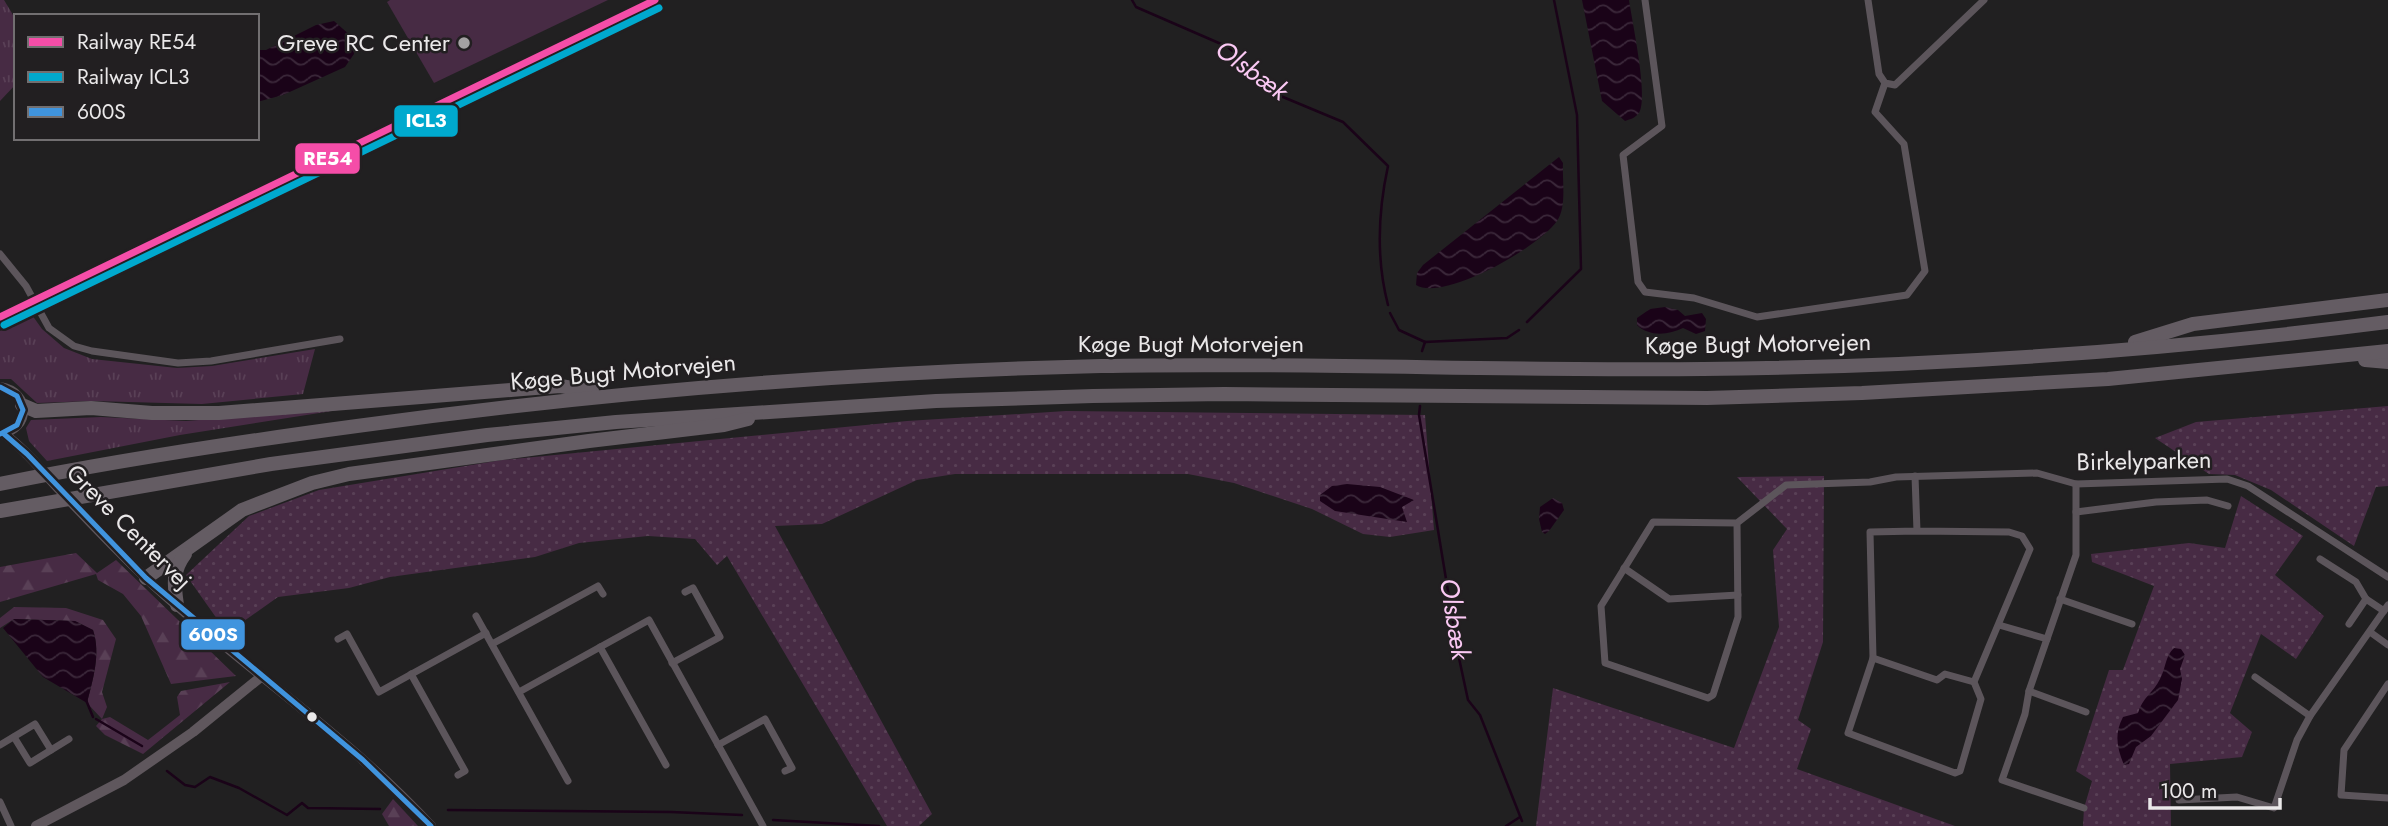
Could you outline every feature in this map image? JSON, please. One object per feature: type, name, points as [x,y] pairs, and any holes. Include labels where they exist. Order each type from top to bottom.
[{"type":"highway","points":[[2109,350],[2193,324],[2388,300]]},
{"type":"highway","name":"Køge Bugt Motorvejen","points":[[0,484],[264,439],[487,408],[614,394],[802,380],[1082,367],[1223,365],[1552,370],[1711,369],[1961,360],[2109,350],[2388,322]]},
{"type":"highway","name":"Køge Bugt Motorvejen","points":[[0,511],[271,464],[487,435],[615,422],[776,411],[936,401],[1093,396],[1224,394],[1656,398],[1862,393],[2108,379],[2388,351]]},
{"type":"highway","points":[[2335,358],[2388,362]]},
{"type":"highway","points":[[22,405],[36,411],[91,408],[152,413],[219,413],[560,386],[614,394]]},
{"type":"highway","points":[[146,578],[242,510],[312,483],[349,474],[589,440],[724,425],[776,411]]},
{"type":"highway","points":[[177,606],[173,582],[175,572],[190,547]]},
{"type":"street","points":[[1645,0],[1662,126],[1623,155],[1638,282],[1645,292],[1694,298],[1757,317],[1907,295],[1925,271],[1903,144],[1875,112],[1885,83]]},
{"type":"street","points":[[1868,0],[1879,74],[1885,83],[1895,85],[1984,0]]},
{"type":"street","points":[[0,254],[26,286],[49,328],[74,346],[92,351],[178,362],[211,361],[340,339]]},
{"type":"street","points":[[0,387],[15,392],[22,405],[23,416],[17,426],[2,434]]},
{"type":"street","name":"Greve Centervej","points":[[17,426],[22,447]]},
{"type":"street","name":"Greve Centervej","points":[[2,434],[22,447],[84,516],[146,578],[362,757],[431,826]]},
{"type":"street","name":"Birkelyparken","points":[[1737,523],[1786,485],[1870,482],[1915,476],[2037,473],[2076,484],[2227,479],[2248,486],[2388,577]]},
{"type":"street","points":[[1915,476],[1917,531]]},
{"type":"street","points":[[2076,484],[2076,555],[2029,691],[2025,714],[2002,780],[2084,808]]},
{"type":"street","points":[[2076,512],[2156,502],[2207,500],[2228,506]]},
{"type":"street","points":[[1653,522],[1737,523],[1738,617],[1713,695],[1708,698],[1605,663],[1601,606],[1653,522]]},
{"type":"street","points":[[1870,532],[2009,532],[2025,540],[2030,549],[1999,625],[1974,682],[1981,699],[1960,771],[1955,773],[1848,733],[1873,658],[1870,532]]},
{"type":"street","points":[[2179,800],[2237,797],[2274,808],[2297,740],[2310,716],[2386,608],[2366,599],[2356,582],[2320,559]]},
{"type":"street","points":[[1624,568],[1669,598],[1738,595]]},
{"type":"street","points":[[492,644],[598,586],[603,594]]},
{"type":"street","points":[[673,663],[720,637],[693,588],[685,592]]},
{"type":"street","points":[[2060,599],[2132,624]]},
{"type":"street","points":[[2349,624],[2366,599]]},
{"type":"street","points":[[477,616],[568,781]]},
{"type":"street","points":[[519,692],[649,620],[763,826]]},
{"type":"street","points":[[1999,625],[2047,639]]},
{"type":"street","points":[[2370,632],[2388,645]]},
{"type":"street","points":[[338,639],[347,634],[379,692],[486,633]]},
{"type":"street","points":[[600,647],[666,765]]},
{"type":"street","points":[[1873,658],[1937,680],[1945,674],[1974,682]]},
{"type":"street","points":[[411,674],[465,771],[458,775]]},
{"type":"street","points":[[36,826],[124,780],[193,732],[262,676]]},
{"type":"street","points":[[2255,677],[2310,716]]},
{"type":"street","points":[[2388,684],[2344,750],[2341,795],[2388,798]]},
{"type":"street","points":[[2029,691],[2086,712]]},
{"type":"street","points":[[718,745],[765,719],[792,768],[785,771]]},
{"type":"street","points":[[0,745],[35,724],[51,750]]},
{"type":"street","points":[[14,737],[30,763],[69,739]]},
{"type":"street","points":[[0,802],[11,826]]},
{"type":"green space","points":[[0,0],[4,0],[14,17],[14,86],[0,101]]},
{"type":"green space","name":"Greve RC Center","points":[[608,0],[434,83],[387,2]]},
{"type":"green space","points":[[32,315],[42,329],[64,348],[92,359],[177,368],[212,366],[315,349],[303,394],[202,404],[92,401],[37,403],[11,379],[0,379],[0,331]]},
{"type":"green space","points":[[2388,406],[2388,486],[2376,487],[2354,546],[2271,490],[2235,475],[2209,474],[2155,438],[2196,422]]},
{"type":"green space","points":[[351,408],[180,435],[47,461],[29,441],[26,428],[31,420],[101,417],[186,421]]},
{"type":"green space","points":[[1066,411],[1425,415],[1434,530],[1390,537],[1363,534],[1312,509],[1234,483],[1188,474],[955,474],[917,480],[822,524],[775,526],[932,814],[919,826],[887,826],[727,556],[717,565],[695,539],[648,536],[579,543],[535,557],[390,577],[349,588],[278,597],[227,633],[186,575],[249,516],[319,490],[502,460],[907,421]]},
{"type":"green space","points":[[1824,476],[1823,642],[1798,720],[1811,729],[1797,769],[1955,826],[1536,826],[1553,688],[1734,748],[1779,627],[1773,550],[1787,529],[1737,477]]},
{"type":"green space","points":[[2241,496],[2303,536],[2275,575],[2324,616],[2296,659],[2261,634],[2230,713],[2252,732],[2242,757],[2170,764],[2171,826],[2083,826],[2084,808],[2092,781],[2076,771],[2109,670],[2123,670],[2154,586],[2092,562],[2091,554],[2189,543],[2225,548]]},
{"type":"green space","points":[[76,553],[97,573],[116,560],[236,676],[171,684],[141,616],[123,594],[98,580],[96,574],[0,602],[0,567]]},
{"type":"green space","points":[[14,607],[66,608],[103,620],[116,639],[102,692],[107,707],[102,719],[87,703],[96,657],[93,630],[75,621],[14,619],[0,628],[0,618]]},
{"type":"green space","points":[[230,682],[143,754],[105,735],[96,726],[102,719],[110,717],[148,740],[180,715],[177,697],[181,691]]},
{"type":"green space","points":[[393,799],[418,826],[389,826],[382,814]]},
{"type":"water","points":[[1582,0],[1629,0],[1642,92],[1639,113],[1631,119],[1625,121],[1602,101]]},
{"type":"water","points":[[334,21],[351,36],[354,54],[345,67],[283,95],[259,101],[259,50],[266,50],[316,25]]},
{"type":"water","points":[[1559,157],[1563,163],[1562,208],[1557,221],[1547,232],[1512,257],[1468,279],[1447,286],[1429,288],[1416,285],[1417,273],[1423,265]]},
{"type":"water","points":[[1665,307],[1678,310],[1685,316],[1702,313],[1706,319],[1705,331],[1696,334],[1683,328],[1659,334],[1647,332],[1637,325],[1637,318],[1650,309]]},
{"type":"water","points":[[1347,484],[1380,487],[1414,500],[1402,507],[1407,522],[1335,511],[1320,501],[1320,495],[1332,486]]},
{"type":"water","points":[[1553,498],[1562,503],[1564,510],[1545,534],[1539,519],[1540,507]]},
{"type":"water","points":[[14,619],[75,621],[93,630],[96,657],[87,703],[43,677],[3,628]]},
{"type":"water","points":[[2174,648],[2181,649],[2185,655],[2180,669],[2182,679],[2178,700],[2151,736],[2136,747],[2129,764],[2124,765],[2118,741],[2120,723],[2123,717],[2138,713],[2162,675]]},
{"type":"waterway","name":"Olsbæk","points":[[1132,0],[1136,7],[1228,47],[1283,97],[1343,122],[1388,166],[1380,236],[1388,305]]},
{"type":"waterway","points":[[1527,322],[1581,269],[1577,115],[1554,0]]},
{"type":"waterway","name":"Olsbæk","points":[[1390,313],[1399,330],[1425,342],[1422,351]]},
{"type":"waterway","points":[[1425,342],[1507,338],[1519,330]]},
{"type":"waterway","name":"Olsbæk","points":[[1420,406],[1419,415],[1468,700],[1480,715],[1522,821]]},
{"type":"waterway","points":[[86,700],[93,717]]},
{"type":"waterway","points":[[96,719],[142,746]]},
{"type":"waterway","points":[[167,771],[185,785],[195,787],[210,777],[239,788],[287,815],[302,803],[308,808],[380,809]]},
{"type":"waterway","points":[[448,810],[742,815]]},
{"type":"waterway","points":[[1506,826],[1520,817]]},
{"type":"waterway","points":[[773,820],[879,826]]},
{"type":"rail line","name":"RE54","points":[[0,317],[655,0]]},
{"type":"rail line","name":"ICL3","points":[[4,325],[659,8]]},
{"type":"transit line","name":"600S","points":[[0,387],[17,396],[23,410],[17,425],[0,434]]},
{"type":"transit line","name":"600S","points":[[4,434],[27,454],[146,578],[363,760],[431,826]]},
{"type":"place","name":"Greve RC Center","points":[[464,43]]}]
